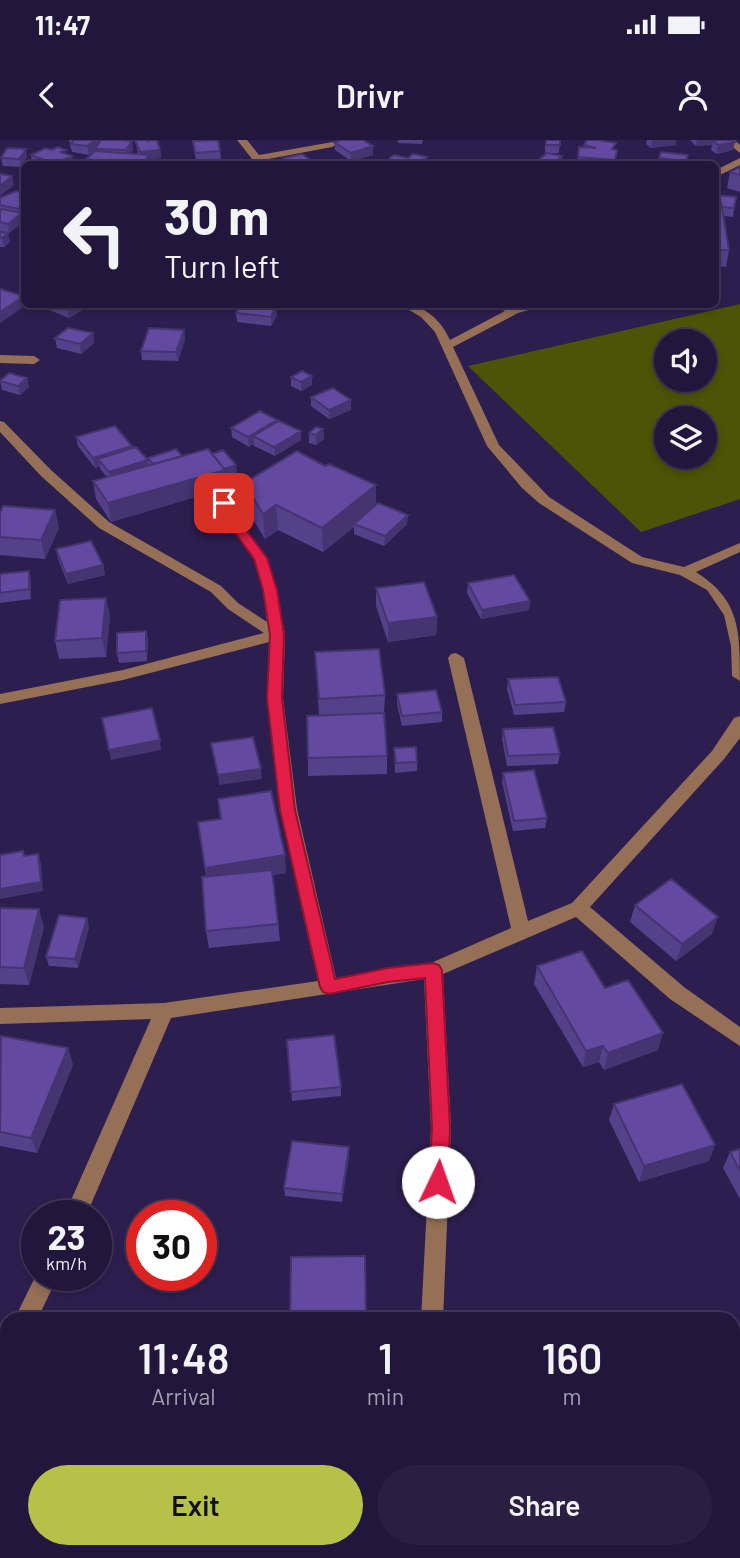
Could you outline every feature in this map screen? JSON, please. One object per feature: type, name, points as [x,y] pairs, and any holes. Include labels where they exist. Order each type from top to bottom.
[{"type":"street","points":[[242,140],[259,161],[339,140]]},
{"type":"street","points":[[729,140],[740,150]]},
{"type":"street","points":[[719,172],[740,162]]},
{"type":"street","points":[[411,308],[433,321],[493,446],[527,485],[544,500],[595,530],[637,560],[685,572],[712,587],[731,615],[738,646],[740,676]]},
{"type":"street","points":[[509,308],[516,310]]},
{"type":"street","points":[[447,346],[516,310],[526,308]]},
{"type":"street","points":[[0,359],[34,360]]},
{"type":"street","points":[[0,425],[46,473],[104,525],[216,589],[233,606],[277,635]]},
{"type":"street","points":[[247,485],[224,503],[230,517],[260,558],[270,590],[277,635],[275,698],[288,810],[329,987]]},
{"type":"street","points":[[685,572],[740,547]]},
{"type":"street","points":[[0,699],[123,675],[277,635]]},
{"type":"street","points":[[456,658],[522,934]]},
{"type":"street","points":[[0,1016],[164,1011],[433,970],[578,908],[738,731]]},
{"type":"street","points":[[578,908],[677,993],[740,1038]]},
{"type":"street","points":[[432,1312],[441,1128],[433,970]]},
{"type":"street","points":[[82,1200],[164,1011]]},
{"type":"street","points":[[29,1312],[40,1291]]},
{"type":"shaded area","points":[[740,304],[740,499],[641,532],[468,366]]},
{"type":"building","points":[[74,140],[95,140],[87,146],[71,144]]},
{"type":"building","points":[[101,140],[132,141],[126,150],[95,149]]},
{"type":"building","points":[[135,140],[157,140],[160,150],[140,152]]},
{"type":"building","points":[[218,140],[220,151],[195,153],[193,141]]},
{"type":"building","points":[[363,140],[373,146],[351,153],[334,142]]},
{"type":"building","points":[[546,140],[560,140],[560,145],[546,145]]},
{"type":"building","points":[[587,140],[616,143],[612,149],[617,150],[615,160],[578,157],[579,147],[596,148],[584,145]]},
{"type":"building","points":[[713,141],[735,142],[718,145]]},
{"type":"building","points":[[58,147],[66,150],[61,152],[72,156],[61,161],[47,161],[31,155],[46,148],[51,150]]},
{"type":"building","points":[[7,148],[26,149],[19,159],[1,158]]},
{"type":"building","points":[[95,151],[150,155],[144,161],[86,159]]},
{"type":"building","points":[[661,152],[688,155],[686,161],[659,158]]},
{"type":"building","points":[[547,153],[562,156],[556,161],[538,161]]},
{"type":"building","points":[[302,154],[312,161],[287,161],[283,158]]},
{"type":"building","points":[[413,154],[427,157],[421,161],[386,161],[394,155],[408,158]]},
{"type":"building","points":[[740,167],[740,175],[730,172]]},
{"type":"building","points":[[0,174],[12,176],[0,186]]},
{"type":"building","points":[[16,191],[21,192],[21,209],[0,205],[0,198]]},
{"type":"building","points":[[719,195],[736,197],[734,208],[722,207]]},
{"type":"building","points":[[719,203],[721,203],[729,250],[719,250]]},
{"type":"building","points":[[2,209],[21,214],[8,224],[0,222]]},
{"type":"building","points":[[0,289],[21,295],[21,298],[0,312]]},
{"type":"building","points":[[239,308],[275,308],[271,317],[236,313]]},
{"type":"building","points":[[68,328],[93,333],[80,344],[55,338]]},
{"type":"building","points":[[149,328],[184,330],[176,352],[141,351]]},
{"type":"building","points":[[302,371],[312,376],[301,382],[291,377]]},
{"type":"building","points":[[9,373],[27,378],[18,386],[0,381]]},
{"type":"building","points":[[333,388],[351,400],[329,410],[311,397]]},
{"type":"building","points":[[260,411],[277,420],[248,437],[231,428]]},
{"type":"building","points":[[279,421],[301,431],[274,447],[253,436]]},
{"type":"building","points":[[115,426],[132,446],[93,458],[76,437]]},
{"type":"building","points":[[316,427],[323,429],[316,435],[309,433]]},
{"type":"building","points":[[136,447],[148,460],[109,472],[98,459]]},
{"type":"building","points":[[176,449],[182,456],[153,464],[148,458]]},
{"type":"building","points":[[208,449],[225,470],[108,503],[93,481]]},
{"type":"building","points":[[223,450],[236,465],[224,469],[212,454]]},
{"type":"building","points":[[297,451],[325,466],[329,464],[376,485],[322,528],[276,505],[263,514],[244,483]]},
{"type":"building","points":[[378,503],[408,515],[385,536],[354,524]]},
{"type":"building","points":[[3,506],[55,510],[41,540],[0,537],[0,513]]},
{"type":"building","points":[[91,541],[103,565],[66,574],[56,549]]},
{"type":"building","points":[[29,571],[29,589],[0,593],[0,574]]},
{"type":"building","points":[[514,575],[530,601],[482,610],[468,583]]},
{"type":"building","points":[[424,582],[437,617],[388,623],[376,588]]},
{"type":"building","points":[[106,598],[102,638],[55,641],[60,600]]},
{"type":"building","points":[[146,631],[146,651],[117,653],[117,633]]},
{"type":"building","points":[[379,649],[385,695],[319,699],[315,652]]},
{"type":"building","points":[[558,677],[566,702],[515,705],[508,679]]},
{"type":"building","points":[[436,690],[442,712],[402,716],[397,694]]},
{"type":"building","points":[[152,708],[160,740],[109,750],[102,718]]},
{"type":"building","points":[[384,713],[387,756],[308,758],[307,716]]},
{"type":"building","points":[[553,727],[560,754],[508,756],[503,729]]},
{"type":"building","points":[[253,737],[261,769],[218,775],[211,743]]},
{"type":"building","points":[[416,747],[417,762],[396,763],[394,748]]},
{"type":"building","points":[[534,770],[547,818],[514,821],[503,773]]},
{"type":"building","points":[[271,791],[285,855],[205,868],[198,822],[221,819],[218,799]]},
{"type":"building","points":[[23,851],[24,856],[38,854],[41,882],[0,889],[0,855]]},
{"type":"building","points":[[272,870],[278,924],[206,931],[202,877]]},
{"type":"building","points":[[671,879],[718,917],[682,944],[635,905]]},
{"type":"building","points":[[0,908],[39,909],[24,968],[0,967]]},
{"type":"building","points":[[59,915],[87,918],[75,959],[46,957]]},
{"type":"building","points":[[582,951],[605,988],[628,980],[663,1033],[608,1053],[603,1046],[586,1051],[537,966]]},
{"type":"building","points":[[334,1035],[341,1087],[291,1092],[287,1040]]},
{"type":"building","points":[[1,1036],[68,1048],[31,1138],[0,1132]]},
{"type":"building","points":[[682,1084],[715,1145],[644,1166],[614,1104]]},
{"type":"building","points":[[292,1141],[349,1147],[342,1194],[284,1188]]},
{"type":"building","points":[[740,1149],[740,1171],[730,1152]]},
{"type":"building","points":[[365,1256],[366,1312],[290,1312],[291,1257]]},
{"type":"route","points":[[224,503],[230,517],[260,558],[270,590],[277,635],[275,698],[288,810],[329,987],[388,975],[433,970],[441,1128],[438,1182]]}]
